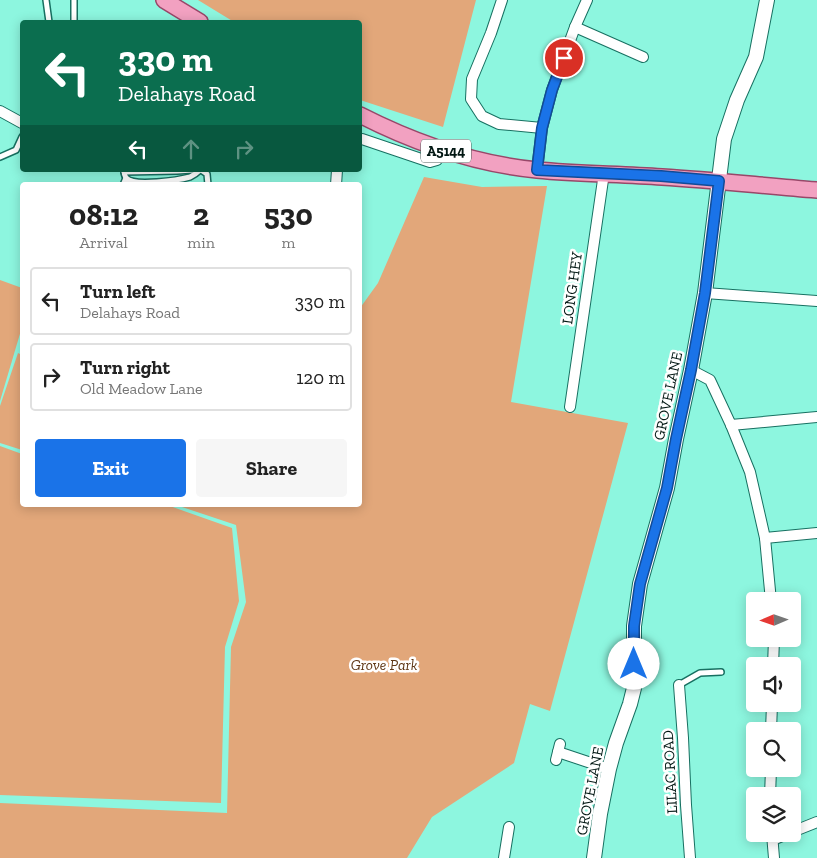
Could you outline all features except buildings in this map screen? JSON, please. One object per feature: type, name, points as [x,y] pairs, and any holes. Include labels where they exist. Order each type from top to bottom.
[{"type":"main road","points":[[164,0],[197,20]]},
{"type":"main road","name":"A5144","points":[[362,116],[390,130],[443,150],[490,162],[537,170],[719,181],[817,190]]},
{"type":"street","points":[[502,0],[472,79],[471,99],[482,116],[499,124],[542,128]]},
{"type":"street","points":[[537,170],[542,128],[552,90],[575,26],[587,0]]},
{"type":"street","name":"GROVE LANE","points":[[594,858],[608,769],[634,688],[634,626],[640,584],[667,488],[691,370],[705,293],[724,139],[737,100],[756,57],[767,0]]},
{"type":"street","points":[[575,26],[643,57]]},
{"type":"street","points":[[0,111],[20,122]]},
{"type":"street","points":[[362,138],[430,162],[437,160],[443,150]]},
{"type":"street","name":"LONG HEY","points":[[570,407],[604,173]]},
{"type":"street","points":[[705,293],[817,301]]},
{"type":"street","points":[[691,370],[710,380],[750,472],[765,538],[770,592]]},
{"type":"street","points":[[731,425],[817,417]]},
{"type":"street","points":[[765,538],[817,533]]},
{"type":"street","name":"LILAC ROAD","points":[[679,685],[690,858]]},
{"type":"street","points":[[558,752],[608,769]]},
{"type":"street","points":[[801,828],[817,822]]},
{"type":"street","points":[[504,858],[509,827]]},
{"type":"street","points":[[772,842],[774,858]]},
{"type":"lane","points":[[46,0],[49,20]]},
{"type":"lane","points":[[74,0],[74,20]]},
{"type":"lane","points":[[0,157],[16,150],[20,141]]},
{"type":"lane","points":[[124,173],[150,172]]},
{"type":"lane","points":[[124,173],[131,181],[140,182],[174,180],[191,176],[198,172]]},
{"type":"lane","points":[[679,685],[700,672],[721,672]]},
{"type":"green space","points":[[198,0],[476,0],[443,127],[362,101],[362,20],[231,20]]},
{"type":"green space","name":"Grove Park","points":[[424,177],[482,187],[547,186],[511,402],[628,423],[550,711],[530,704],[514,763],[432,817],[407,858],[0,858],[0,803],[227,813],[231,647],[246,602],[236,525],[182,507],[362,507],[362,305],[378,283]]},
{"type":"green space","points":[[0,280],[20,287],[20,334],[0,401]]},
{"type":"green space","points":[[18,353],[20,354],[20,449],[0,443],[0,406]]},
{"type":"green space","points":[[0,446],[20,453],[20,507],[173,507],[232,528],[239,601],[225,647],[221,803],[0,795]]},
{"type":"route","points":[[564,58],[552,90],[542,128],[537,170],[719,181],[705,293],[691,370],[667,488],[640,584],[634,626],[634,664]]}]
